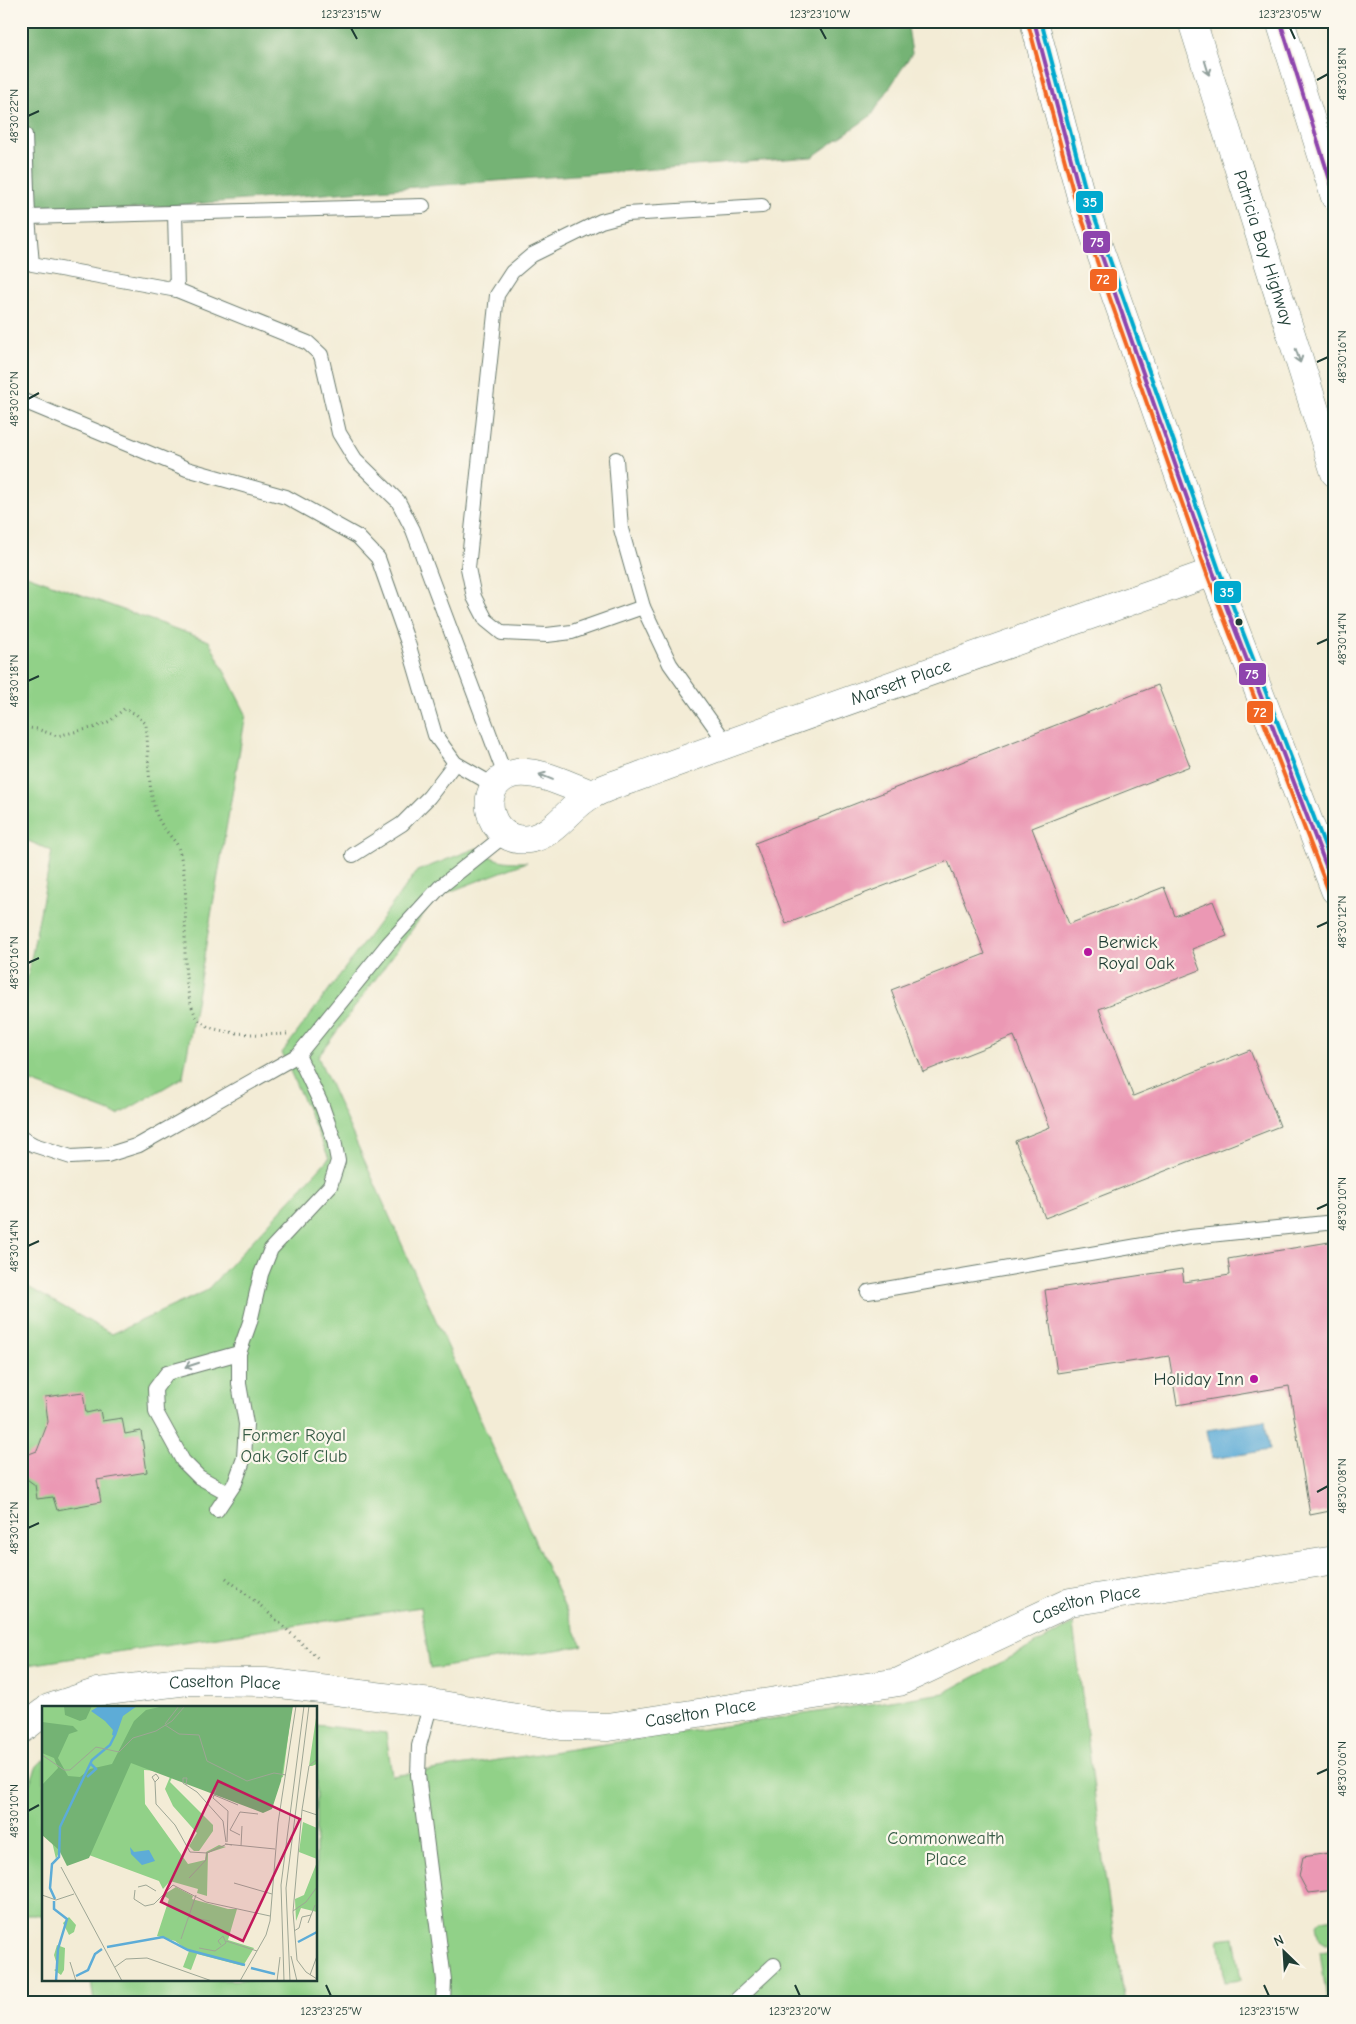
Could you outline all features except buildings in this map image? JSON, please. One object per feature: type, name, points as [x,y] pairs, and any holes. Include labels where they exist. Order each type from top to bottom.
[{"type":"main road","points":[[1034,21],[1081,198],[1213,572],[1335,890]]},
{"type":"main road","name":"Patricia Bay Highway","points":[[1192,21],[1335,473]]},
{"type":"main road","points":[[1280,21],[1335,197]]},
{"type":"main road","name":"Marsett Place","points":[[506,834],[514,839],[530,839],[547,832],[592,794],[727,744],[1213,572]]},
{"type":"main road","points":[[506,834],[501,831],[490,816],[489,800],[500,782],[514,774],[533,772],[592,794]]},
{"type":"main road","name":"Caselton Place","points":[[55,1706],[98,1692],[188,1681],[265,1682],[431,1703],[562,1726],[608,1727],[899,1682],[1070,1602],[1335,1560]]},
{"type":"main road","points":[[21,1730],[42,1714]]},
{"type":"lane","points":[[25,135],[32,264],[177,290],[308,343],[321,355],[340,433],[355,459],[398,501],[413,530],[500,782]]},
{"type":"lane","points":[[28,217],[423,206]]},
{"type":"lane","points":[[643,607],[572,632],[546,635],[502,633],[486,620],[474,597],[468,568],[497,295],[512,272],[532,255],[601,221],[627,214],[762,206]]},
{"type":"lane","points":[[175,213],[177,290]]},
{"type":"lane","points":[[21,400],[187,469],[286,498],[358,537],[378,558],[408,643],[435,735],[455,763],[500,782]]},
{"type":"lane","points":[[616,459],[621,529],[643,607],[670,664],[727,744]]},
{"type":"lane","points":[[353,856],[402,824],[429,797],[455,763]]},
{"type":"lane","points":[[21,1138],[34,1145],[71,1157],[107,1155],[139,1145],[298,1055],[388,944],[440,887],[506,834]]},
{"type":"lane","points":[[217,1510],[235,1483],[244,1458],[246,1424],[239,1384],[239,1353],[250,1322],[261,1274],[271,1250],[330,1186],[338,1161],[334,1140],[322,1106],[298,1055]]},
{"type":"lane","points":[[868,1292],[1190,1237],[1335,1222]]},
{"type":"lane","points":[[228,1493],[199,1477],[183,1462],[156,1412],[155,1389],[167,1373],[239,1353]]},
{"type":"lane","points":[[431,1703],[419,1746],[418,1775],[444,1980],[443,2003]]},
{"type":"lane","points":[[732,2003],[774,1965]]},
{"type":"path","points":[[21,727],[37,729],[57,736],[96,727],[110,721],[124,709],[136,714],[146,724],[152,794],[158,819],[177,845],[185,882],[185,966],[190,999],[198,1020],[216,1031],[266,1035],[290,1034]]},
{"type":"path","points":[[226,1578],[261,1606],[321,1661]]},
{"type":"green space","points":[[21,21],[907,21],[912,53],[872,115],[812,157],[21,217]]},
{"type":"green space","points":[[21,573],[209,641],[246,714],[183,1077],[118,1115],[21,1078],[21,1011],[52,851],[21,838]]},
{"type":"green space","name":"Former Royal Oak Golf Club","points":[[477,848],[495,859],[527,862],[436,897],[318,1057],[582,1646],[430,1669],[421,1607],[21,1666],[21,1283],[112,1334],[206,1291],[329,1158],[282,1053],[417,871]]},
{"type":"green space","name":"Commonwealth Place","points":[[1073,1624],[1105,1876],[1125,2003],[94,2003],[91,1982],[318,1982],[318,1725],[386,1733],[392,1776],[944,1693]]},
{"type":"green space","points":[[42,1761],[42,1915],[21,1915],[21,1803],[37,1766]]},
{"type":"green space","points":[[1335,1918],[1335,1943],[1325,1944],[1319,1940],[1316,1926],[1321,1920]]},
{"type":"green space","points":[[1234,1937],[1241,1980],[1225,1982],[1219,1939]]},
{"type":"green space","points":[[1335,1950],[1335,1999],[1327,2000],[1320,1952]]},
{"type":"water","points":[[1265,1421],[1269,1450],[1212,1459],[1207,1430]]},
{"type":"transit line","name":"75","points":[[1034,21],[1081,197],[1213,572],[1335,889]]},
{"type":"transit line","name":"35","points":[[1041,21],[1087,195],[1219,570],[1335,872]]},
{"type":"transit line","name":"75","points":[[1280,21],[1335,196]]},
{"type":"transit line","name":"72","points":[[1028,23],[1075,199],[1207,574],[1329,892]]},
{"type":"place","name":"Berwick Royal Oak","points":[[1088,952]]},
{"type":"place","name":"Holiday Inn","points":[[1254,1379]]}]
